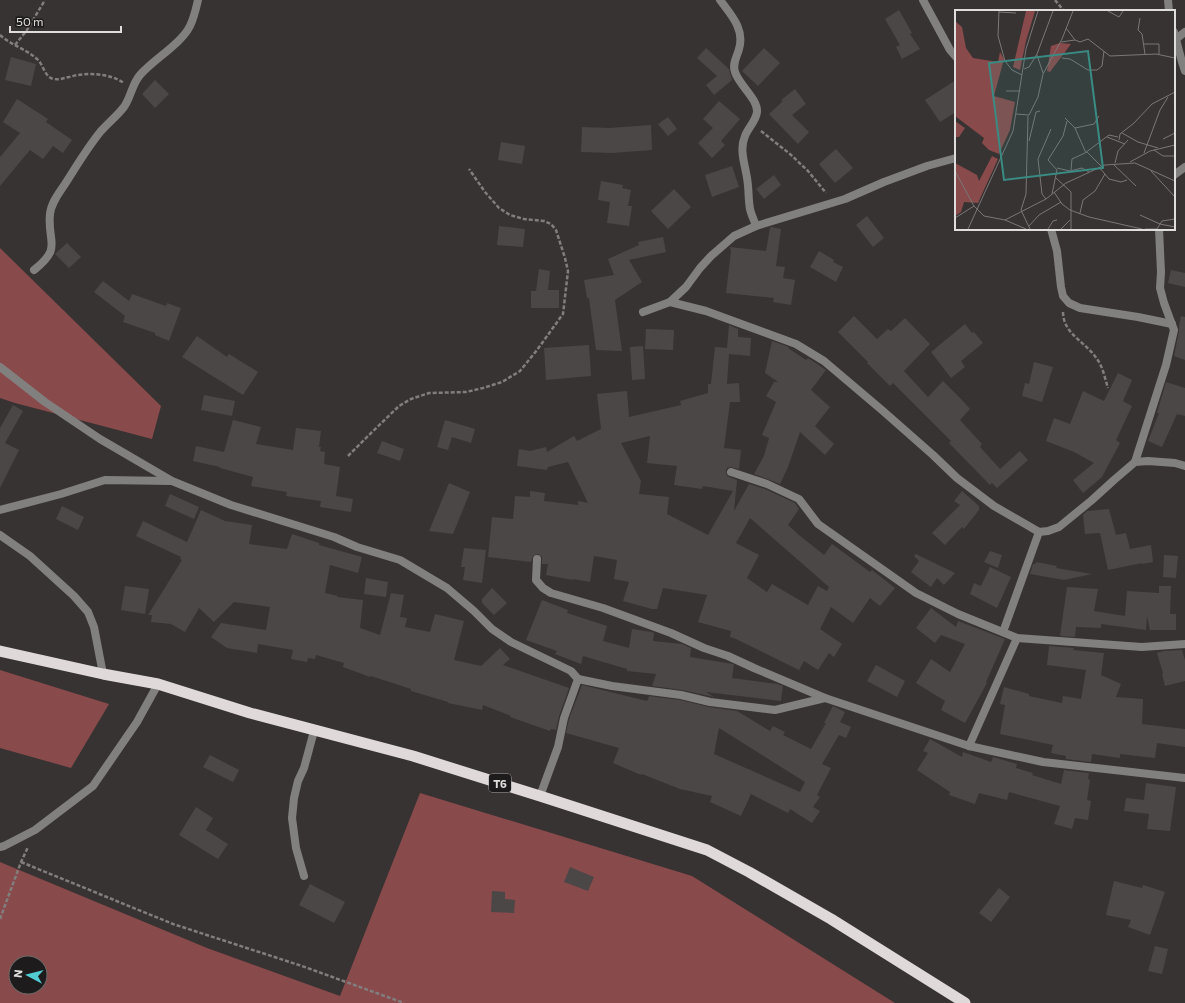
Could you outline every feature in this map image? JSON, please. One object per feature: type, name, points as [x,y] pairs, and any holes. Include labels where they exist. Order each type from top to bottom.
[{"type":"highway","name":"T6","points":[[0,650],[103,674],[158,684],[250,713],[412,756],[707,850],[831,919],[965,1003]]},
{"type":"street","points":[[34,270],[45,262],[51,252],[53,240],[50,226],[50,212],[56,197],[100,133],[124,106],[139,75],[177,42],[190,27],[198,0]]},
{"type":"street","points":[[720,0],[739,28],[741,36],[739,49],[734,60],[734,71],[756,104],[757,112],[745,136],[742,147],[742,157],[746,169],[750,210],[756,226]]},
{"type":"street","points":[[923,0],[950,50],[955,56]]},
{"type":"street","points":[[1168,0],[1169,10]]},
{"type":"street","points":[[1185,32],[1175,35],[1185,71]]},
{"type":"street","points":[[643,312],[670,302],[686,287],[700,268],[734,236],[756,226],[845,199],[884,182],[927,166],[955,158]]},
{"type":"street","points":[[1175,174],[1185,166]]},
{"type":"street","points":[[1051,230],[1057,251],[1061,288],[1063,296],[1069,303],[1080,308],[1172,324]]},
{"type":"street","points":[[670,302],[706,311],[796,344],[824,361],[957,478],[994,506],[1039,532],[1048,531],[1059,527],[1135,462],[1166,365],[1174,330],[1160,288],[1161,272],[1159,230]]},
{"type":"street","points":[[0,367],[45,402],[100,439],[172,481],[231,505],[334,537],[357,547],[400,560],[447,588],[492,629],[511,642],[571,670],[578,679],[710,702],[775,710],[825,698]]},
{"type":"street","points":[[1135,462],[1148,461],[1175,463],[1185,466]]},
{"type":"street","points":[[731,472],[767,484],[799,499],[818,524],[916,593],[958,614],[1017,638],[1142,647],[1185,644]]},
{"type":"street","points":[[0,510],[105,480],[172,481]]},
{"type":"street","points":[[1003,632],[1039,532]]},
{"type":"street","points":[[0,535],[30,556],[74,596],[88,612],[94,627],[103,674]]},
{"type":"street","points":[[537,559],[536,580],[543,588],[551,593],[603,608],[670,633],[704,648],[728,656],[825,698],[969,746],[1043,762],[1185,778]]},
{"type":"street","points":[[969,746],[1017,638]]},
{"type":"street","points":[[540,796],[558,747],[564,718],[578,679]]},
{"type":"street","points":[[0,847],[35,830],[93,786],[137,722],[158,684]]},
{"type":"street","points":[[304,876],[296,848],[292,818],[298,781],[304,768],[314,731]]},
{"type":"path","points":[[15,45],[27,30],[45,0]]},
{"type":"path","points":[[1055,0],[1063,10]]},
{"type":"path","points":[[0,35],[37,59],[49,77],[63,79],[79,75],[93,74],[118,79],[132,88]]},
{"type":"path","points":[[752,124],[790,154],[808,171],[833,202]]},
{"type":"path","points":[[348,456],[369,434],[400,406],[412,398],[429,393],[466,392],[483,388],[502,382],[520,371],[563,314],[568,271],[556,230],[552,224],[544,221],[534,221],[510,215],[499,208],[485,192],[469,169]]},
{"type":"path","points":[[1063,296],[1063,316],[1067,328],[1098,359],[1108,388]]},
{"type":"path","points":[[0,919],[20,862],[35,830]]},
{"type":"path","points":[[20,862],[173,924],[302,966],[404,1003]]},
{"type":"shaded area","points":[[0,248],[161,406],[152,439],[0,398]]},
{"type":"shaded area","points":[[0,670],[109,704],[71,768],[0,748]]},
{"type":"shaded area","points":[[420,793],[692,876],[895,1003],[0,1003],[0,862],[207,948],[340,996]]},
{"type":"building","points":[[899,10],[912,33],[910,34],[920,49],[902,59],[896,47],[900,45],[885,19]]},
{"type":"building","points":[[706,48],[729,69],[732,80],[714,95],[706,85],[717,76],[697,58]]},
{"type":"building","points":[[764,48],[780,63],[758,86],[742,71]]},
{"type":"building","points":[[11,57],[36,64],[31,86],[5,80]]},
{"type":"building","points":[[155,80],[169,94],[155,108],[142,94]]},
{"type":"building","points":[[955,81],[955,113],[940,122],[925,100]]},
{"type":"building","points":[[795,89],[806,104],[792,115],[809,132],[798,144],[769,114],[783,101],[781,100]]},
{"type":"building","points":[[17,99],[48,119],[46,122],[72,140],[63,153],[53,146],[43,159],[30,150],[0,186],[0,157],[20,133],[3,122]]},
{"type":"building","points":[[719,101],[740,119],[721,141],[725,145],[712,158],[698,143],[713,128],[703,119]]},
{"type":"building","points":[[668,117],[677,129],[668,136],[658,124]]},
{"type":"building","points":[[651,125],[652,150],[612,153],[581,152],[582,127],[609,128]]},
{"type":"building","points":[[501,142],[525,146],[522,164],[498,160]]},
{"type":"building","points":[[836,149],[853,168],[835,183],[819,164]]},
{"type":"building","points":[[732,166],[739,187],[712,197],[705,175]]},
{"type":"building","points":[[774,175],[781,185],[764,199],[756,189]]},
{"type":"building","points":[[601,181],[623,185],[622,188],[631,190],[628,206],[632,206],[629,226],[607,223],[610,202],[598,200]]},
{"type":"building","points":[[674,189],[691,207],[668,229],[651,211]]},
{"type":"building","points":[[867,216],[884,238],[873,247],[856,225]]},
{"type":"building","points":[[499,226],[525,229],[523,247],[497,245]]},
{"type":"building","points":[[771,227],[781,229],[776,266],[785,267],[783,278],[795,280],[791,305],[773,302],[774,298],[726,293],[731,251],[730,247],[766,251]]},
{"type":"building","points":[[663,237],[666,252],[629,260],[642,282],[615,300],[622,351],[596,350],[589,298],[587,298],[584,280],[614,275],[608,259],[639,245],[638,242]]},
{"type":"building","points":[[67,243],[81,257],[69,268],[55,254]]},
{"type":"building","points":[[819,251],[834,260],[833,262],[843,267],[836,282],[810,267]]},
{"type":"building","points":[[539,269],[550,271],[548,290],[559,290],[559,308],[531,308],[531,291],[536,291]]},
{"type":"building","points":[[1171,270],[1185,273],[1185,287],[1168,283]]},
{"type":"building","points":[[103,281],[129,301],[132,294],[166,306],[167,303],[181,308],[169,341],[155,335],[155,333],[123,322],[125,316],[94,292]]},
{"type":"building","points":[[854,316],[877,339],[888,329],[891,331],[905,318],[930,344],[904,371],[928,397],[943,381],[961,399],[970,409],[960,420],[982,444],[980,447],[1000,469],[1020,451],[1028,460],[997,488],[992,483],[990,485],[949,443],[951,441],[893,383],[890,386],[838,332]]},
{"type":"building","points":[[1181,316],[1185,317],[1185,360],[1174,356]]},
{"type":"building","points":[[965,324],[983,343],[961,361],[965,367],[951,378],[931,352]]},
{"type":"building","points":[[729,325],[738,329],[738,337],[751,338],[750,356],[729,354],[727,384],[739,383],[740,402],[730,402],[724,448],[741,450],[739,469],[730,467],[727,468],[726,471],[727,476],[737,480],[734,511],[749,484],[765,489],[795,503],[799,509],[788,525],[799,535],[824,555],[832,544],[870,572],[872,570],[895,588],[880,606],[870,598],[853,623],[831,607],[820,629],[842,644],[834,657],[829,653],[818,670],[804,661],[799,670],[730,637],[731,631],[698,622],[707,595],[663,588],[657,609],[623,601],[629,582],[614,579],[617,560],[594,556],[590,582],[546,575],[548,564],[542,564],[542,557],[538,554],[533,556],[531,562],[488,557],[492,517],[513,519],[515,496],[530,497],[530,491],[545,493],[544,501],[578,505],[578,501],[588,503],[568,462],[548,467],[547,470],[517,466],[519,449],[530,451],[546,447],[547,452],[574,436],[577,441],[601,429],[597,394],[627,391],[629,417],[681,405],[680,401],[708,393],[708,384],[711,384],[715,347],[727,348]],"holes":[[[650,436],[647,463],[677,466],[674,485],[702,489],[703,486],[733,491],[708,535],[667,514],[669,497],[639,494],[641,481],[621,443]],[[750,518],[829,587],[827,591],[818,586],[808,605],[772,584],[767,592],[747,578],[759,555],[736,543]]]},
{"type":"building","points":[[646,329],[674,330],[673,350],[645,349]]},
{"type":"building","points":[[197,336],[227,357],[229,354],[258,372],[243,395],[182,357]]},
{"type":"building","points":[[772,341],[789,347],[788,348],[806,360],[808,358],[826,370],[811,390],[830,407],[815,426],[834,444],[825,455],[800,432],[788,467],[780,484],[754,474],[764,456],[769,438],[762,435],[776,402],[766,396],[774,382],[778,382],[765,373]]},
{"type":"building","points":[[589,345],[591,376],[546,380],[544,348]]},
{"type":"building","points":[[643,346],[645,379],[632,380],[630,347]]},
{"type":"building","points":[[1034,362],[1053,367],[1042,402],[1022,396],[1025,383],[1029,384]]},
{"type":"building","points":[[1118,373],[1132,380],[1123,401],[1132,406],[1116,440],[1120,443],[1102,477],[1083,493],[1073,480],[1094,463],[1074,452],[1046,441],[1054,418],[1070,424],[1083,391],[1104,401]]},
{"type":"building","points":[[1166,382],[1185,388],[1185,416],[1177,414],[1162,447],[1148,441],[1159,413],[1157,413]]},
{"type":"building","points":[[204,395],[235,401],[232,416],[201,410]]},
{"type":"building","points":[[13,405],[23,411],[5,443],[19,450],[0,488],[0,428]]},
{"type":"building","points":[[233,420],[261,427],[256,444],[293,450],[296,428],[321,431],[319,447],[321,447],[320,451],[325,452],[324,464],[340,467],[336,496],[353,499],[351,512],[320,507],[321,501],[286,496],[287,492],[251,486],[253,477],[193,461],[196,446],[224,452]]},
{"type":"building","points":[[445,420],[475,429],[471,443],[452,437],[448,450],[437,447]]},
{"type":"building","points":[[382,441],[404,449],[400,461],[377,453]]},
{"type":"building","points":[[449,483],[470,492],[453,534],[429,531]]},
{"type":"building","points":[[962,491],[979,506],[979,510],[964,529],[962,527],[945,545],[932,533],[960,505],[954,501]]},
{"type":"building","points":[[170,494],[199,507],[194,519],[165,506]]},
{"type":"building","points":[[62,506],[84,517],[78,530],[56,519]]},
{"type":"building","points":[[1109,509],[1116,535],[1126,533],[1130,549],[1151,545],[1153,562],[1108,570],[1100,533],[1085,534],[1083,515],[1087,511]]},
{"type":"building","points":[[201,510],[225,521],[252,525],[249,544],[287,549],[292,534],[319,543],[319,545],[362,557],[358,573],[330,565],[325,593],[338,596],[337,597],[363,600],[360,628],[380,635],[391,593],[404,595],[400,617],[407,618],[405,627],[430,632],[435,614],[464,621],[454,660],[481,666],[500,648],[510,659],[503,665],[569,688],[559,716],[556,730],[551,729],[550,731],[510,717],[511,716],[483,705],[482,710],[448,703],[411,691],[411,689],[371,676],[370,677],[343,667],[344,663],[316,655],[315,659],[308,658],[307,662],[291,659],[293,650],[258,644],[257,653],[227,648],[211,637],[221,623],[266,630],[270,607],[234,602],[214,622],[199,608],[185,632],[171,624],[151,622],[152,615],[148,615],[182,560],[180,559],[181,557],[136,536],[143,521],[187,542]]},
{"type":"building","points":[[464,548],[486,550],[482,583],[463,580],[465,567],[461,567]]},
{"type":"building","points":[[990,551],[1002,555],[998,568],[984,562]]},
{"type":"building","points":[[916,554],[955,573],[944,585],[937,578],[931,587],[911,572],[919,561],[914,556]]},
{"type":"building","points":[[1164,555],[1178,556],[1176,578],[1163,577]]},
{"type":"building","points":[[1036,562],[1057,566],[1056,568],[1092,574],[1064,580],[1030,574],[1033,564],[1036,564]]},
{"type":"building","points":[[990,567],[1011,577],[997,608],[970,594],[974,583],[981,586]]},
{"type":"building","points":[[366,578],[388,582],[386,597],[364,594]]},
{"type":"building","points":[[125,586],[149,589],[145,614],[121,610]]},
{"type":"building","points":[[1159,586],[1171,586],[1170,614],[1176,614],[1176,630],[1150,630],[1147,616],[1146,630],[1101,624],[1101,628],[1076,627],[1075,637],[1060,636],[1067,587],[1098,589],[1094,611],[1125,616],[1127,591],[1159,593]]},
{"type":"building","points":[[492,588],[507,603],[494,615],[482,603],[482,599]]},
{"type":"building","points":[[542,600],[568,610],[567,613],[607,626],[603,641],[629,648],[632,629],[652,632],[654,633],[653,641],[682,644],[691,648],[690,657],[733,664],[732,678],[783,686],[781,701],[706,692],[714,697],[682,690],[652,686],[656,674],[627,671],[627,669],[583,656],[581,664],[555,654],[557,651],[526,640]]},
{"type":"building","points":[[931,608],[956,627],[958,621],[1005,639],[986,682],[987,683],[965,723],[941,710],[945,701],[916,683],[931,659],[950,672],[965,644],[941,635],[935,643],[916,628]]},
{"type":"building","points":[[1049,646],[1104,653],[1101,675],[1121,684],[1116,697],[1143,699],[1142,724],[1185,729],[1185,747],[1157,743],[1155,758],[1120,754],[1120,758],[1092,754],[1091,762],[1066,759],[1066,756],[1051,753],[1053,745],[1000,734],[1005,705],[1000,704],[1004,687],[1029,694],[1029,696],[1062,703],[1063,696],[1081,699],[1086,670],[1047,665]]},
{"type":"building","points":[[1182,650],[1185,660],[1185,681],[1165,686],[1157,653]]},
{"type":"building","points":[[876,665],[905,681],[897,697],[867,681]]},
{"type":"building","points":[[582,685],[647,701],[649,696],[680,700],[709,707],[737,711],[770,731],[773,726],[785,732],[783,735],[811,749],[826,723],[824,723],[833,706],[845,712],[840,722],[851,727],[846,738],[839,735],[822,764],[831,768],[817,795],[820,797],[813,807],[820,811],[812,823],[790,809],[788,813],[751,794],[741,816],[710,802],[712,796],[680,789],[642,774],[641,775],[613,763],[619,748],[566,733],[569,719]],"holes":[[[719,728],[805,782],[800,792],[714,754]]]},
{"type":"building","points":[[930,739],[962,757],[963,752],[991,762],[993,757],[1017,764],[1016,768],[1033,773],[1032,775],[1061,784],[1064,770],[1089,773],[1088,779],[1090,780],[1087,800],[1091,801],[1088,820],[1075,818],[1072,829],[1054,824],[1060,806],[1009,792],[1007,800],[979,793],[975,804],[949,795],[950,792],[917,770],[928,753],[923,751]]},
{"type":"building","points":[[210,755],[239,770],[233,782],[203,767]]},
{"type":"building","points":[[1146,783],[1176,787],[1170,831],[1147,829],[1149,814],[1124,811],[1126,798],[1144,800]]},
{"type":"building","points":[[196,807],[213,818],[206,830],[228,844],[218,859],[179,835]]},
{"type":"building","points":[[570,867],[594,877],[588,891],[564,882]]},
{"type":"building","points":[[1114,881],[1142,888],[1143,885],[1165,892],[1150,935],[1128,927],[1131,920],[1106,915]]},
{"type":"building","points":[[310,884],[345,902],[334,923],[299,905]]},
{"type":"building","points":[[999,888],[1010,897],[991,922],[979,913]]},
{"type":"building","points":[[492,891],[505,892],[505,899],[515,900],[514,913],[491,912]]},
{"type":"building","points":[[1155,946],[1168,949],[1162,974],[1148,971]]}]
